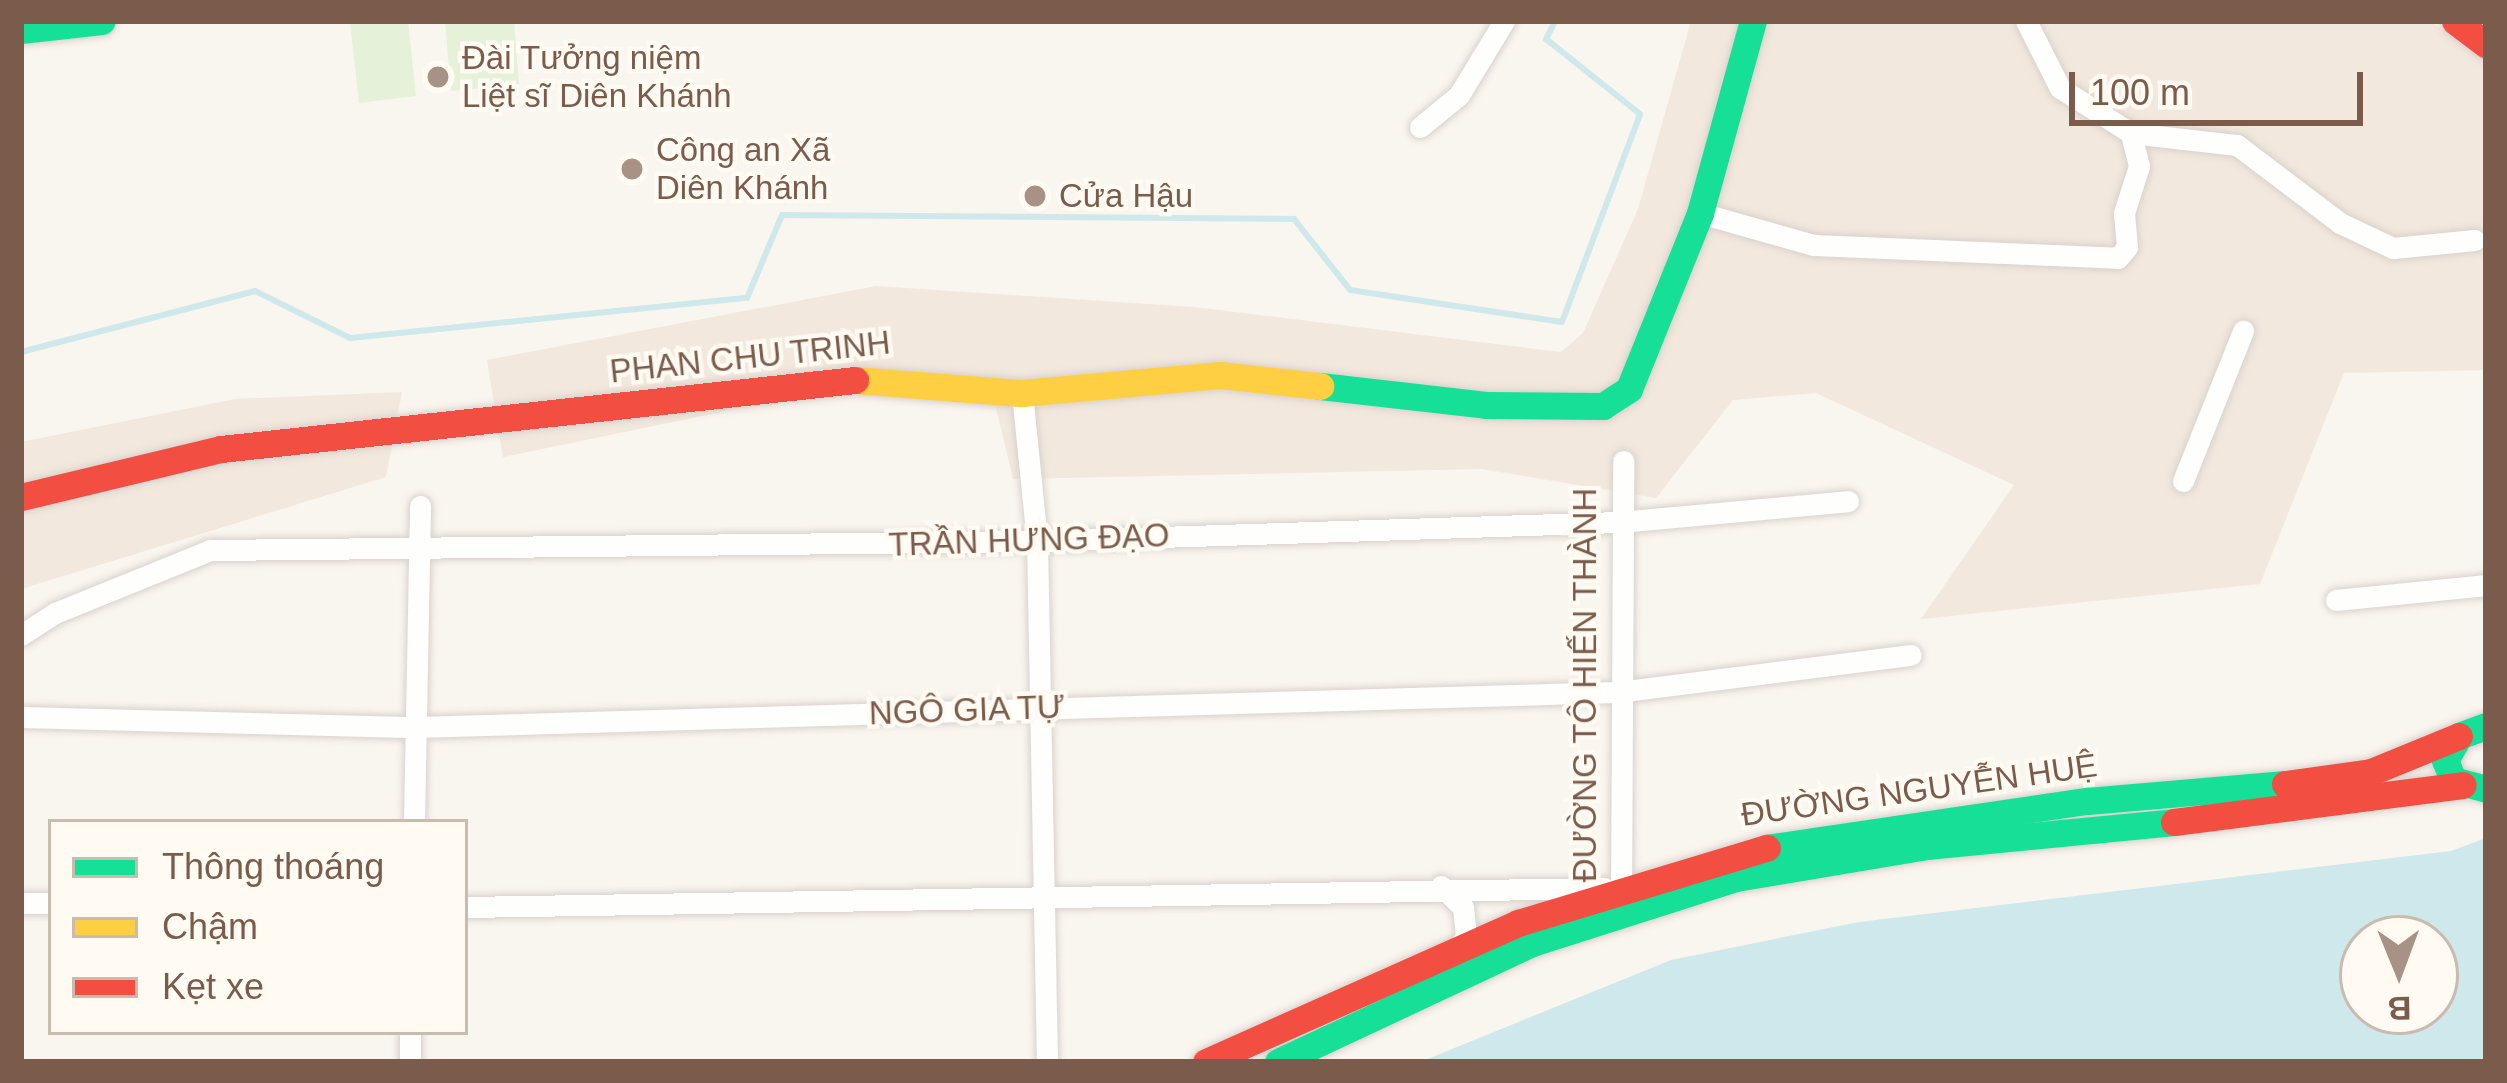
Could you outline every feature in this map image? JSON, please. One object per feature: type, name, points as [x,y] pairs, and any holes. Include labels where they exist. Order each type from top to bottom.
[{"type":"main road","points":[[21,30],[102,21]]},
{"type":"main road","points":[[1700,214],[1753,21]]},
{"type":"main road","points":[[2455,21],[2486,44]]},
{"type":"main road","name":"PHAN CHU TRINH","points":[[21,497],[220,448],[729,391],[914,378],[1022,392],[1220,375],[1576,409],[1603,406],[1629,389],[1700,214]]},
{"type":"main road","points":[[2474,787],[2446,770],[2475,727]]},
{"type":"main road","name":"ĐƯỜNG NGUYỄN HUỆ","points":[[1206,1062],[1457,950],[1791,840],[2087,801],[2319,781],[2372,772],[2475,727]]},
{"type":"main road","name":"ĐƯỜNG NGUYỄN HUỆ","points":[[1278,1062],[1620,899],[1798,865],[2474,787]]},
{"type":"main road","points":[[2087,801],[2090,831]]},
{"type":"street","points":[[1420,127],[1459,95],[1504,21]]},
{"type":"street","points":[[2026,21],[2060,88],[2131,133],[2236,145],[2340,223],[2393,248],[2475,240]]},
{"type":"street","points":[[1700,214],[1814,244],[2118,258],[2127,247],[2124,213],[2139,166],[2131,133]]},
{"type":"street","points":[[2183,482],[2243,331]]},
{"type":"street","points":[[1022,392],[1037,541],[1046,1062]]},
{"type":"street","name":"ĐƯỜNG TÔ HIẾN THÀNH","points":[[1620,899],[1617,692],[1623,461]]},
{"type":"street","name":"TRẦN HƯNG ĐẠO","points":[[21,635],[55,613],[210,550],[419,554],[1037,541],[1619,522],[1848,501]]},
{"type":"street","points":[[414,819],[420,506]]},
{"type":"street","points":[[2336,600],[2486,585]]},
{"type":"street","name":"NGÔ GIA TỰ","points":[[21,717],[416,727],[1617,692],[1911,655]]},
{"type":"street","points":[[1441,886],[1463,907],[1466,937],[1457,950]]},
{"type":"street","points":[[468,908],[1441,886],[1620,899]]},
{"type":"shaded area","points":[[1691,21],[2430,21],[2486,61],[2486,370],[2344,373],[2260,584],[1921,619],[2014,485],[1816,393],[1733,400],[1656,498],[1482,469],[1013,479],[994,400],[823,391],[503,457],[487,360],[876,286],[1194,307],[1561,352],[1583,333],[1638,209]]},
{"type":"shaded area","points":[[402,392],[386,477],[21,589],[21,442],[235,399]]},
{"type":"green space","points":[[408,21],[416,96],[359,103],[350,23]]},
{"type":"green space","points":[[445,21],[514,21],[519,84],[451,91]]},
{"type":"water","points":[[2486,838],[2486,1062],[1420,1062],[1671,960],[1859,922],[2451,851]]},
{"type":"waterway","points":[[21,352],[255,291],[350,338],[747,298],[782,215],[1294,219],[1350,290],[1562,322],[1640,114],[1546,39],[1555,21]]},
{"type":"traffic: fast","points":[[21,30],[102,21]]},
{"type":"traffic: fast","points":[[1320,386],[1486,405],[1603,406],[1629,389],[1700,213],[1753,21]]},
{"type":"traffic: fast","points":[[2486,726],[2459,736],[2445,760],[2453,780],[2486,789]]},
{"type":"traffic: fast","points":[[1767,848],[2087,801],[2285,784]]},
{"type":"traffic: fast","points":[[1278,1062],[1532,943],[1736,878],[1927,846],[2174,822]]},
{"type":"traffic: slow","points":[[855,380],[1022,393],[1220,375],[1320,386]]},
{"type":"traffic: jam","points":[[2455,21],[2486,44]]},
{"type":"traffic: jam","points":[[21,497],[221,449],[855,380]]},
{"type":"traffic: jam","points":[[2285,784],[2371,772],[2459,736]]},
{"type":"traffic: jam","points":[[2174,822],[2463,785]]},
{"type":"traffic: jam","points":[[1206,1062],[1518,923],[1767,848]]},
{"type":"place","name":"Đài Tưởng niệm Liệt sĩ Diên Khánh","points":[[438,77]]},
{"type":"place","name":"Công an Xã Diên Khánh","points":[[632,169]]},
{"type":"place","name":"Cửa Hậu","points":[[1035,196]]}]
